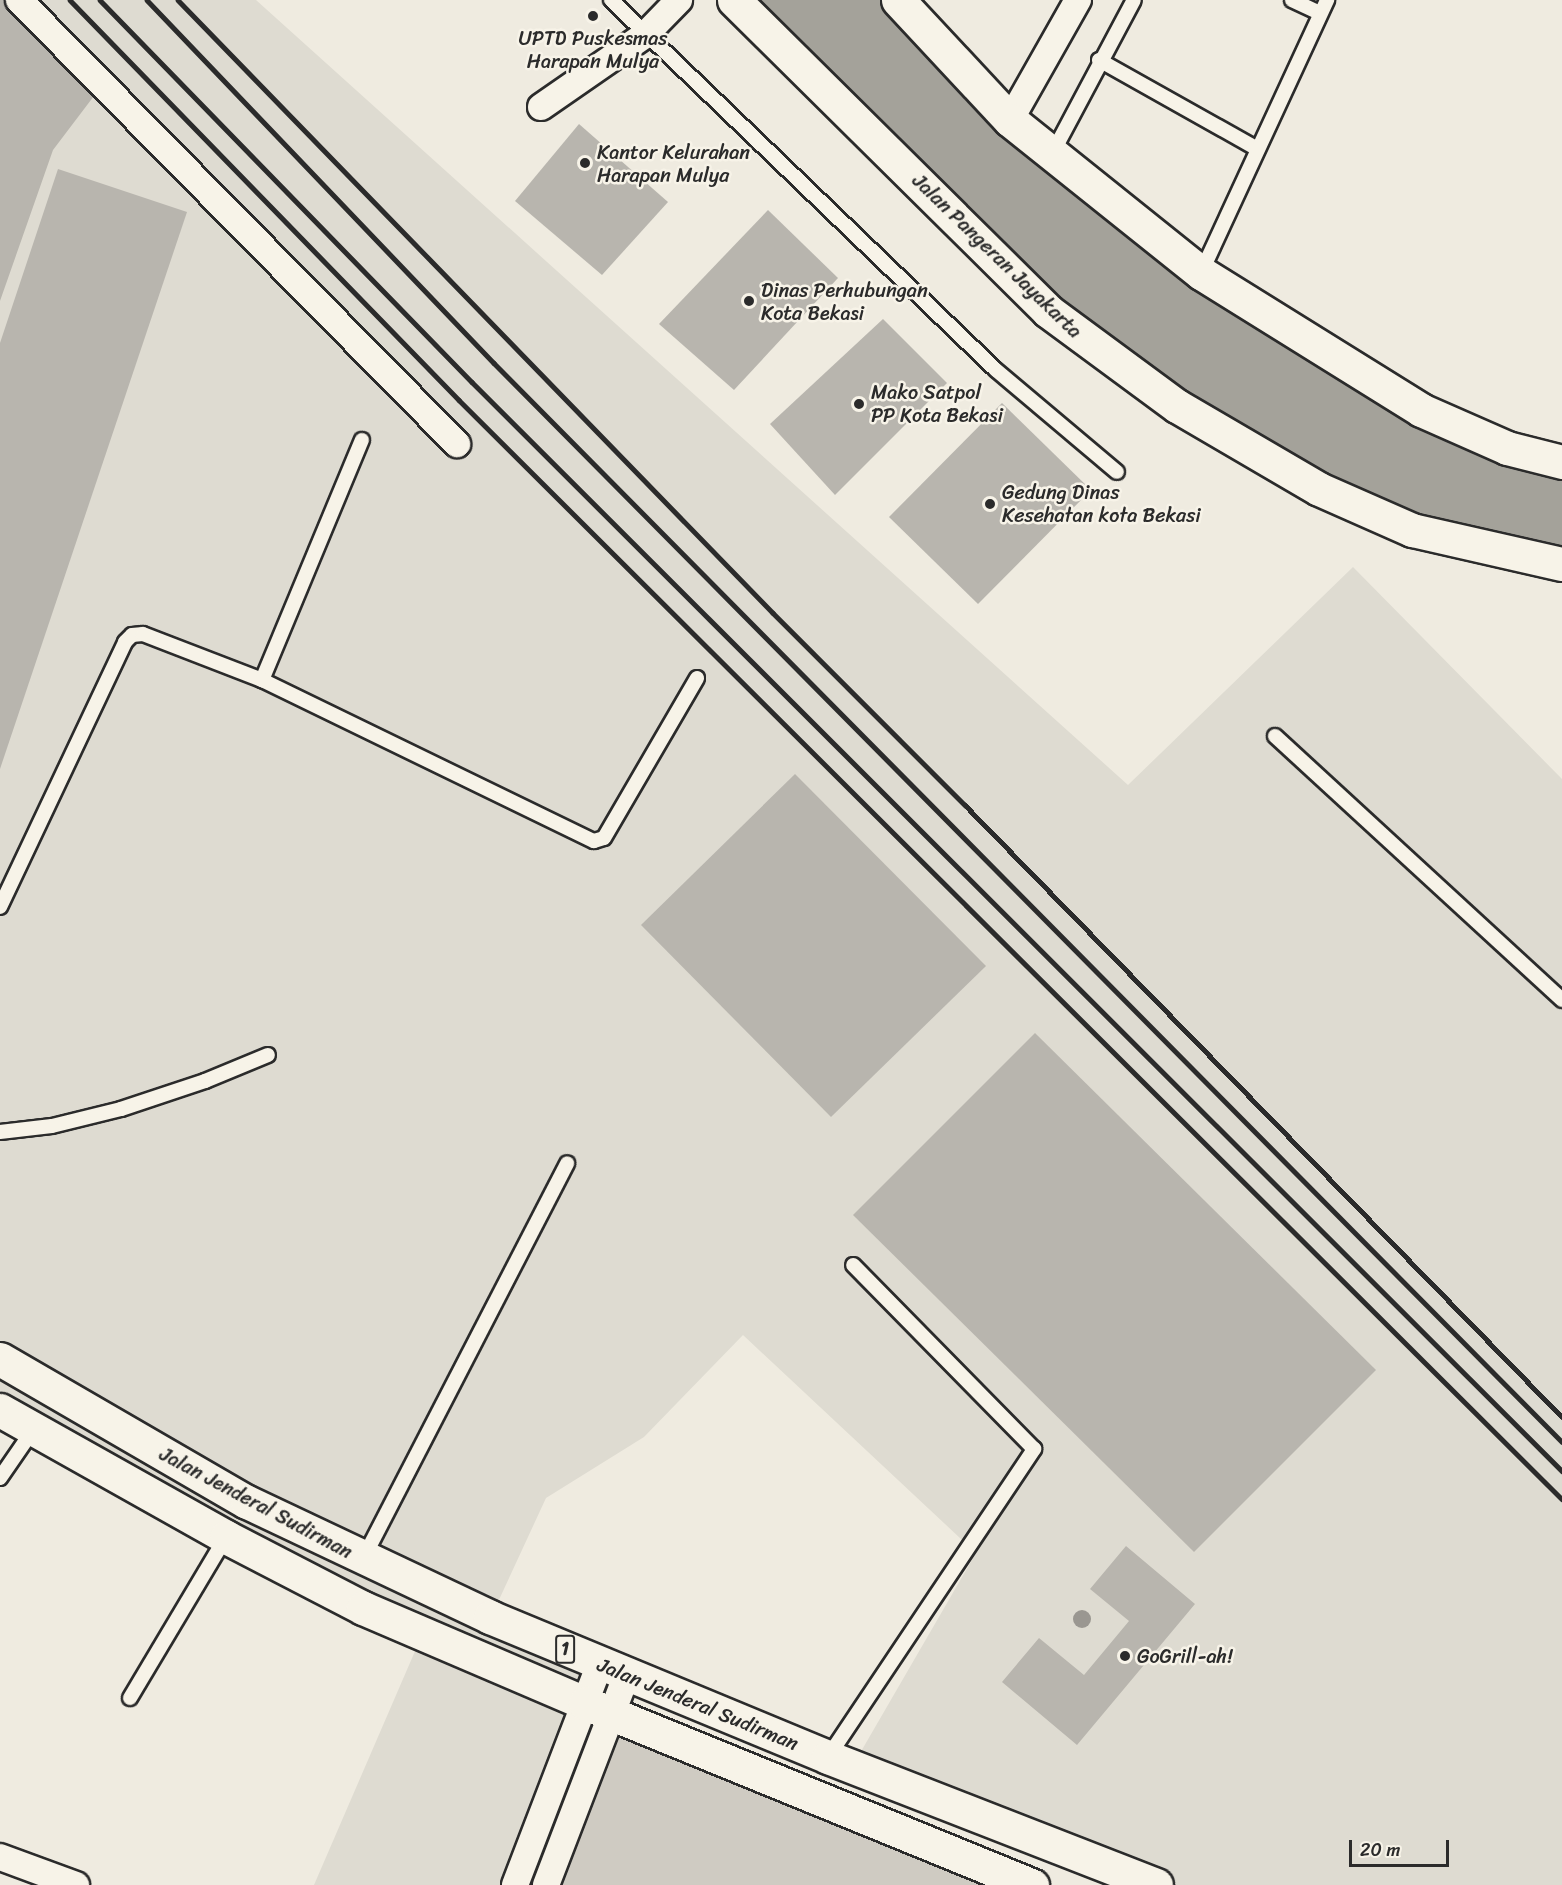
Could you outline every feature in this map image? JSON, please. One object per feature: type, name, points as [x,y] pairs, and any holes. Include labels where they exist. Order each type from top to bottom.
[{"type":"main road","name":"Jalan Pangeran Jayakarta","points":[[734,0],[1048,311],[1177,406],[1319,489],[1412,530],[1562,564]]},
{"type":"main road","points":[[898,0],[1010,120],[1051,156],[1201,273],[1421,410],[1508,448],[1562,462]]},
{"type":"main road","name":"Jalan Jenderal Sudirman","points":[[0,1359],[247,1502],[363,1558],[613,1669],[828,1757],[1156,1885]]},
{"type":"main road","name":"Jalan Jenderal Sudirman","points":[[0,1410],[226,1537],[363,1608],[599,1708],[1032,1885]]},
{"type":"street","points":[[19,0],[457,444]]},
{"type":"street","points":[[541,106],[645,35],[679,0]]},
{"type":"street","points":[[1010,120],[1078,0]]},
{"type":"street","points":[[546,1885],[599,1708],[613,1669]]},
{"type":"street","points":[[515,1885],[599,1708]]},
{"type":"street","points":[[0,1857],[76,1885]]},
{"type":"lane","points":[[611,0],[996,370],[1116,472]]},
{"type":"lane","points":[[1051,156],[1099,60],[1134,0]]},
{"type":"lane","points":[[1292,0],[1320,13]]},
{"type":"lane","points":[[1201,273],[1256,148],[1326,0]]},
{"type":"lane","points":[[1099,60],[1256,148]]},
{"type":"lane","points":[[262,680],[362,440]]},
{"type":"lane","points":[[0,907],[125,642],[132,635],[143,634],[262,680],[585,840],[594,841],[604,838],[697,678]]},
{"type":"lane","points":[[1275,736],[1562,1000]]},
{"type":"lane","points":[[0,1132],[52,1126],[122,1108],[205,1081],[268,1055]]},
{"type":"lane","points":[[363,1558],[567,1163]]},
{"type":"lane","points":[[828,1757],[1034,1449],[853,1265]]},
{"type":"lane","points":[[0,1478],[33,1430]]},
{"type":"lane","points":[[130,1698],[226,1537]]},
{"type":"shaded area","points":[[0,0],[256,0],[1128,785],[1353,567],[1562,779],[1562,1885],[1156,1885],[852,1767],[976,1553],[743,1335],[644,1437],[546,1498],[491,1617],[600,1664],[515,1885],[314,1885],[422,1635],[0,1407]]},
{"type":"shaded area","points":[[732,0],[898,0],[1010,120],[1421,410],[1562,462],[1562,564],[1412,530],[1177,406]]},
{"type":"shaded area","points":[[615,1715],[1032,1885],[551,1885]]},
{"type":"building","points":[[0,0],[5,0],[100,88],[53,150],[0,301]]},
{"type":"building","name":"Kantor Kelurahan Harapan Mulya","points":[[579,124],[668,202],[602,275],[515,201]]},
{"type":"building","points":[[58,169],[187,212],[0,769],[0,343]]},
{"type":"building","name":"Dinas Perhubungan Kota Bekasi","points":[[768,210],[838,278],[734,390],[659,324]]},
{"type":"building","name":"Mako Satpol PP Kota Bekasi","points":[[883,319],[947,383],[835,495],[770,424]]},
{"type":"building","name":"Gedung Dinas Kesehatan kota Bekasi","points":[[1002,403],[1091,490],[978,604],[889,517]]},
{"type":"building","points":[[795,774],[986,966],[831,1117],[641,925]]},
{"type":"building","points":[[1035,1033],[1376,1370],[1194,1552],[853,1215]]},
{"type":"building","name":"GoGrill-ah!","points":[[1126,1546],[1195,1604],[1077,1745],[1002,1682],[1039,1638],[1084,1675],[1129,1621],[1090,1589]]},
{"type":"railway","points":[[70,0],[459,400],[1562,1499]]},
{"type":"railway","points":[[100,0],[472,382],[1562,1471]]},
{"type":"railway","points":[[147,0],[494,363],[1562,1442]]},
{"type":"railway","points":[[178,0],[773,613],[965,805],[1562,1417]]},
{"type":"place","name":"UPTD Puskesmas Harapan Mulya","points":[[593,16]]},
{"type":"place","name":"Kantor Kelurahan Harapan Mulya","points":[[585,163]]},
{"type":"place","name":"Dinas Perhubungan Kota Bekasi","points":[[749,301]]},
{"type":"place","name":"Mako Satpol PP Kota Bekasi","points":[[859,404]]},
{"type":"place","name":"Gedung Dinas Kesehatan kota Bekasi","points":[[990,504]]},
{"type":"place","name":"GoGrill-ah!","points":[[1125,1656]]}]
